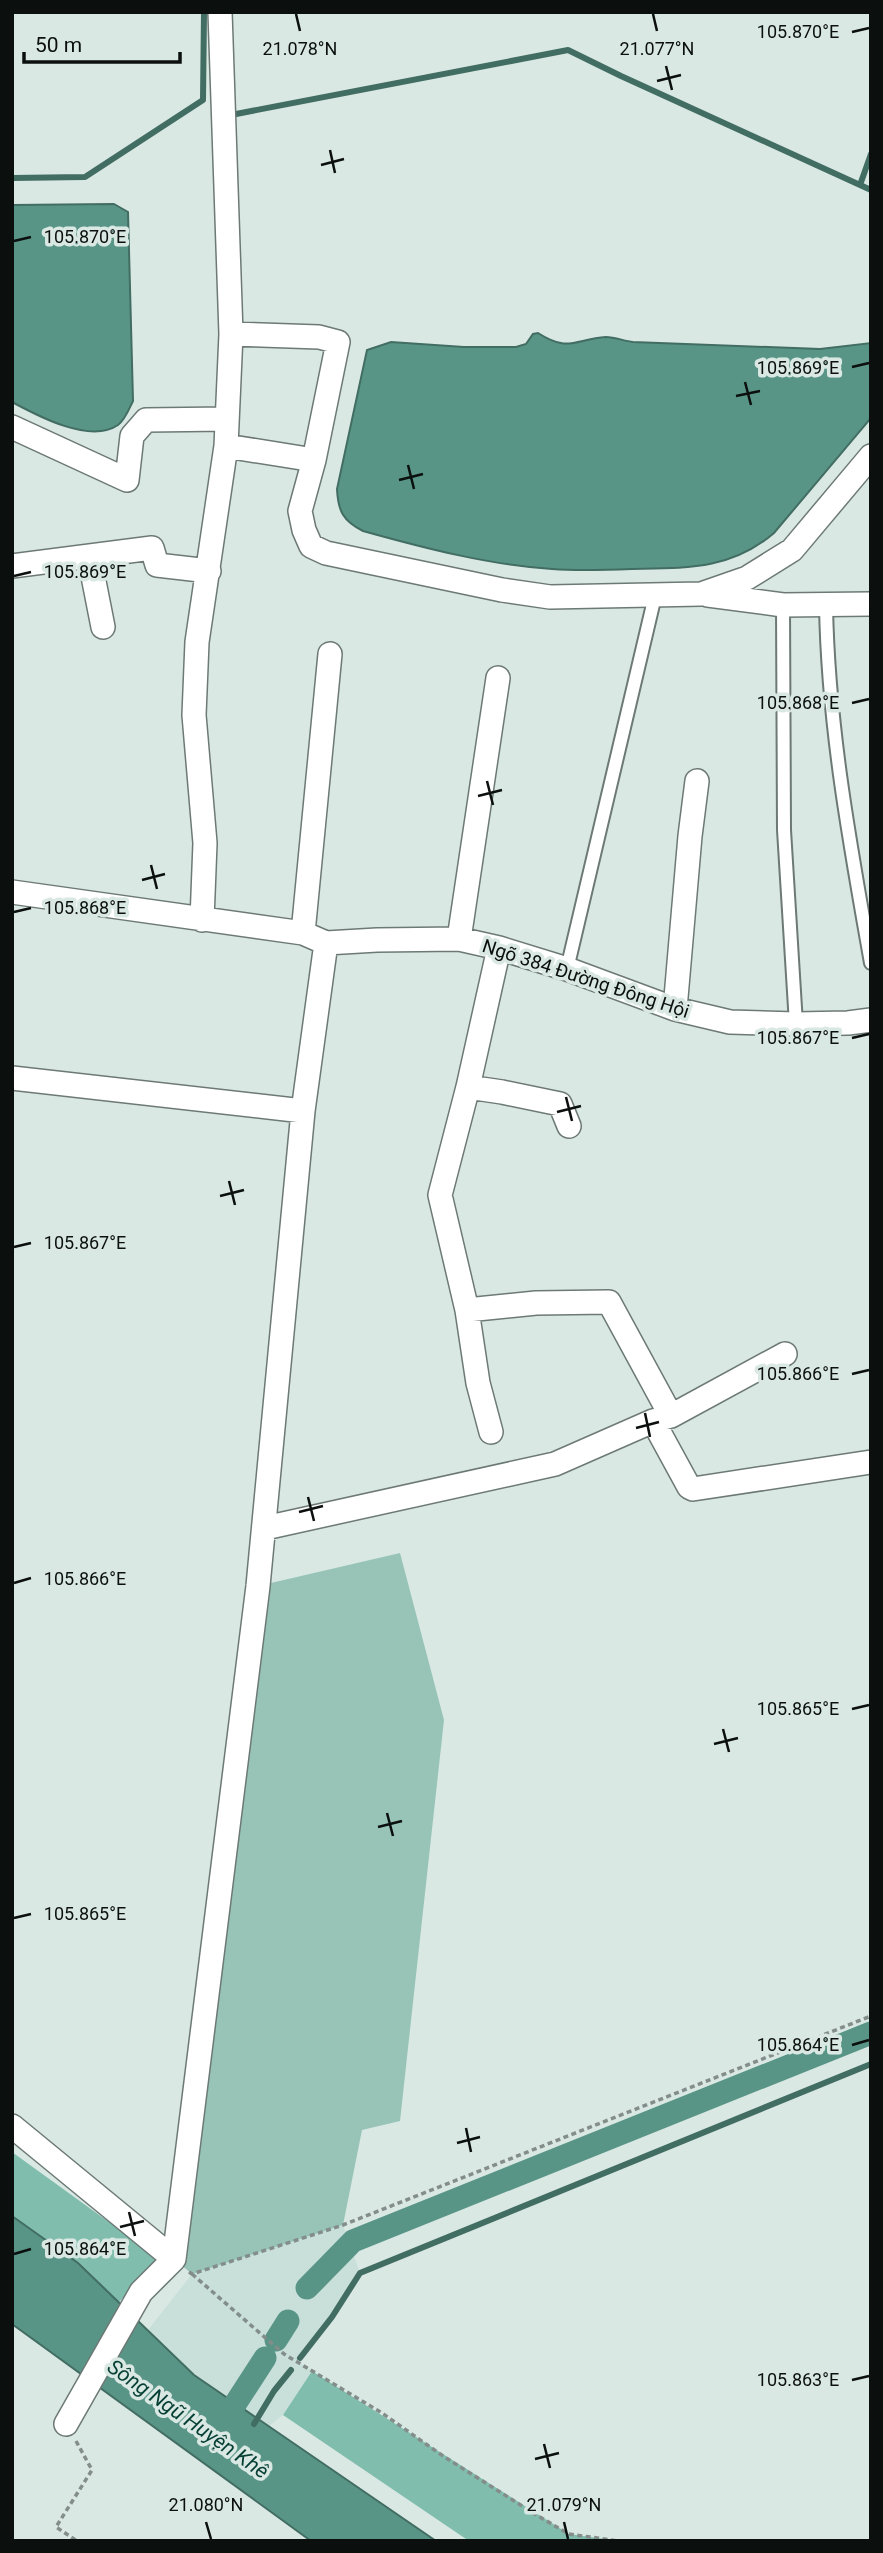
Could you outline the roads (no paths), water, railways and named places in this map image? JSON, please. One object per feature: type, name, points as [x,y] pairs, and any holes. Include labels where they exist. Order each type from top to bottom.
[{"type":"street","points":[[202,920],[205,843],[194,715],[197,642],[226,446],[231,334],[220,12]]},
{"type":"street","points":[[231,334],[319,337],[338,342],[314,460],[300,512],[311,545],[326,552],[502,590],[550,597],[701,594],[783,606],[871,604]]},
{"type":"street","points":[[12,427],[127,480],[132,436],[146,420],[226,419]]},
{"type":"street","points":[[226,446],[314,460]]},
{"type":"street","points":[[701,594],[747,578],[792,550],[871,456]]},
{"type":"street","points":[[12,566],[152,548],[157,565],[209,571]]},
{"type":"street","points":[[89,556],[103,627]]},
{"type":"street","points":[[303,933],[330,654]]},
{"type":"street","points":[[459,939],[498,678]]},
{"type":"street","points":[[675,1009],[697,781]]},
{"type":"street","name":"Ngõ 384 Đường Đông Hội","points":[[12,892],[303,933],[326,943],[459,939],[567,969],[675,1009],[730,1021],[796,1024],[871,1020]]},
{"type":"street","points":[[66,2424],[141,2292],[174,2259],[265,1528],[303,1111],[326,943]]},
{"type":"street","points":[[491,1432],[478,1382],[467,1310],[440,1195],[468,1087],[499,948]]},
{"type":"street","points":[[12,1078],[303,1111]]},
{"type":"street","points":[[468,1087],[560,1104],[569,1126]]},
{"type":"street","points":[[467,1310],[536,1303],[609,1303],[662,1418],[689,1487],[693,1489],[871,1462]]},
{"type":"street","points":[[265,1528],[555,1464],[662,1418],[785,1354]]},
{"type":"street","points":[[12,2126],[174,2259]]},
{"type":"lane","points":[[567,969],[654,596]]},
{"type":"lane","points":[[825,605],[830,695],[844,806],[871,963]]},
{"type":"lane","points":[[783,606],[784,830],[796,1024]]},
{"type":"water","points":[[114,204],[128,212],[133,401],[118,425],[106,430],[79,430],[12,402],[12,205]]},
{"type":"water","points":[[538,333],[565,344],[606,337],[633,342],[820,349],[871,343],[871,418],[774,533],[741,554],[707,565],[592,570],[528,567],[409,544],[363,531],[346,519],[340,509],[337,489],[367,350],[391,342],[516,347],[526,344],[533,334]]},
{"type":"water","name":"Sông Ngũ Huyện Khê","points":[[12,2216],[78,2263],[194,2375],[436,2541],[311,2541],[12,2324]]},
{"type":"waterway","points":[[12,178],[85,177],[203,100],[204,12]]},
{"type":"waterway","points":[[231,115],[568,50],[871,190]]},
{"type":"waterway","points":[[860,185],[871,154]]},
{"type":"waterway","points":[[307,2288],[353,2241],[871,2033]]},
{"type":"waterway","points":[[300,2358],[332,2317],[360,2273],[871,2064]]},
{"type":"waterway","points":[[276,2340],[288,2321]]},
{"type":"waterway","points":[[219,2429],[265,2358]]},
{"type":"waterway","points":[[254,2424],[274,2391],[291,2370]]}]
